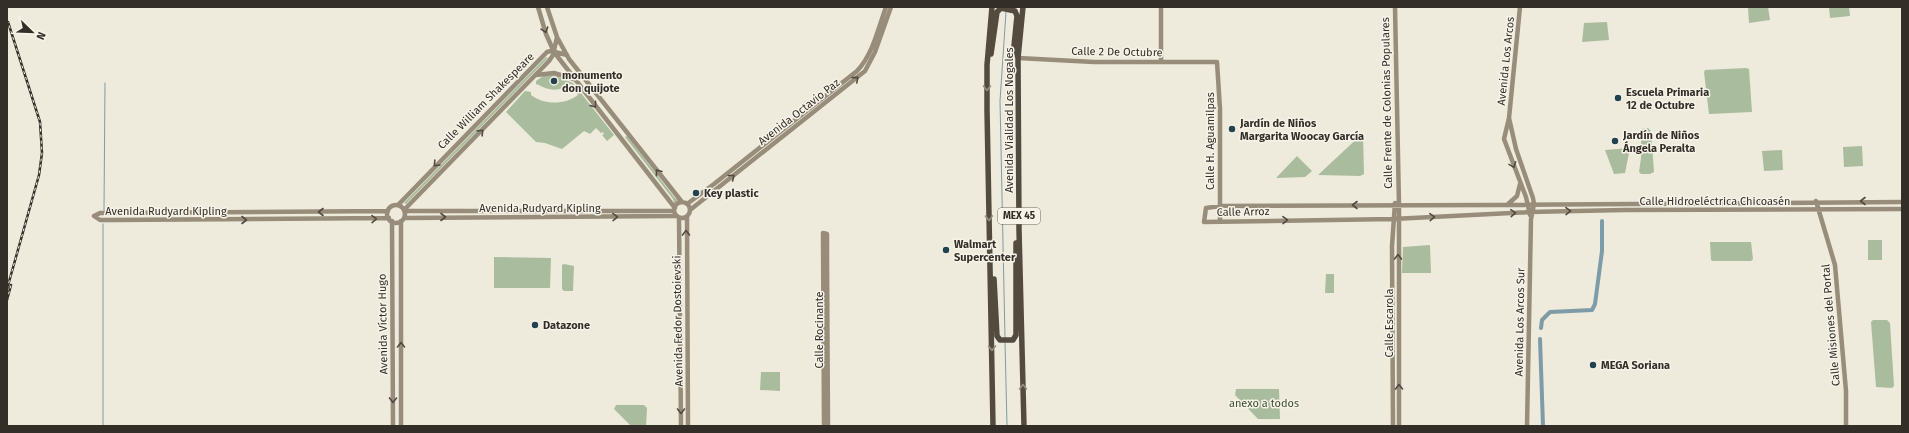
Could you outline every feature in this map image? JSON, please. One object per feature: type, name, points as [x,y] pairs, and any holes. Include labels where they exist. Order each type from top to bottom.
[{"type":"highway","name":"Avenida Vialidad Los Nogales","points":[[992,7],[987,65],[993,426]]},
{"type":"highway","name":"Avenida Vialidad Los Nogales","points":[[1023,7],[1018,58],[1019,230],[1024,426]]},
{"type":"highway","points":[[987,65],[993,43],[997,12],[1001,8],[1014,10],[1017,16],[1014,51],[1018,58]]},
{"type":"highway","points":[[989,235],[993,264],[996,334],[1000,340],[1013,340],[1016,334],[1015,255],[1019,230]]},
{"type":"street","points":[[538,7],[546,34],[554,52],[676,213],[688,217]]},
{"type":"street","points":[[547,7],[557,37],[567,55],[690,210]]},
{"type":"street","name":"Avenida Octavio Paz","points":[[676,213],[678,204],[685,203],[714,184],[856,71],[863,64],[870,52],[886,7]]},
{"type":"street","name":"Avenida Octavio Paz","points":[[690,210],[865,71],[875,52],[890,7]]},
{"type":"street","points":[[1161,7],[1161,62]]},
{"type":"street","name":"Calle Frente de Colonias Populares","points":[[1395,7],[1398,198],[1396,219]]},
{"type":"street","name":"Avenida Los Arcos","points":[[1520,7],[1509,118],[1505,142],[1531,212]]},
{"type":"street","points":[[554,52],[557,37]]},
{"type":"street","name":"Calle William Shakespeare","points":[[398,205],[547,52],[554,52],[552,58],[536,75],[405,210]]},
{"type":"street","points":[[554,52],[567,55]]},
{"type":"street","name":"Calle 2 De Octubre","points":[[1018,58],[1094,62],[1216,61]]},
{"type":"street","name":"Calle H. Aguamilpas","points":[[1216,61],[1219,64],[1220,221]]},
{"type":"street","points":[[536,75],[554,73],[565,75],[574,80]]},
{"type":"street","name":"Avenida Los Arcos","points":[[1509,118],[1516,149],[1534,204],[1531,212]]},
{"type":"street","points":[[1508,205],[1517,196],[1520,182]]},
{"type":"street","name":"Calle Hidroeléctrica Chicoasén","points":[[1534,204],[1816,201],[1902,202]]},
{"type":"street","name":"Calle Misiones del Portal","points":[[1816,201],[1836,265],[1846,391],[1846,426]]},
{"type":"street","name":"Calle Arroz","points":[[1531,212],[1396,219],[1204,222],[1206,208],[1220,206],[1534,204]]},
{"type":"street","points":[[398,205],[405,210],[403,219],[390,220],[388,211],[393,206],[398,205]]},
{"type":"street","name":"Calle Hidroeléctrica Chicoasén","points":[[1531,212],[1902,209]]},
{"type":"street","name":"Avenida Rudyard Kipling","points":[[405,210],[676,213]]},
{"type":"street","name":"Avenida Fedor Dostoievski","points":[[688,426],[688,217],[690,210]]},
{"type":"street","name":"Avenida Rudyard Kipling","points":[[388,211],[100,213],[94,216],[100,220],[390,220]]},
{"type":"street","name":"Avenida Los Arcos Sur","points":[[1527,426],[1531,212]]},
{"type":"street","points":[[112,213],[112,220]]},
{"type":"street","name":"Avenida Fedor Dostoievski","points":[[676,213],[681,426]]},
{"type":"street","name":"Avenida Rudyard Kipling","points":[[403,219],[676,213]]},
{"type":"street","name":"Avenida Víctor Hugo","points":[[401,426],[403,219]]},
{"type":"street","name":"Calle Escarola","points":[[1393,426],[1392,332],[1396,219]]},
{"type":"street","name":"Calle Escarola","points":[[1396,219],[1399,426]]},
{"type":"street","name":"Avenida Víctor Hugo","points":[[390,220],[393,426]]},
{"type":"street","name":"Calle Rocinante","points":[[824,426],[824,233],[828,426]]},
{"type":"street","points":[[392,314],[401,313]]},
{"type":"green space","points":[[1748,7],[1768,7],[1770,20],[1749,23]]},
{"type":"green space","points":[[1829,7],[1849,7],[1850,16],[1830,18]]},
{"type":"green space","points":[[1607,22],[1609,40],[1582,42],[1584,23]]},
{"type":"green space","points":[[546,57],[548,58],[406,204],[404,203]]},
{"type":"green space","points":[[1749,69],[1752,112],[1709,114],[1705,70]]},
{"type":"green space","points":[[551,74],[573,83],[614,135],[607,141],[602,135],[604,134],[603,132],[601,133],[596,128],[590,134],[584,131],[562,149],[545,143],[536,142],[506,112],[525,91],[531,92],[531,95],[542,101],[548,102],[567,101],[578,95],[571,84],[567,87],[554,90],[537,84],[536,85],[536,81],[543,76]]},
{"type":"green space","points":[[1648,128],[1651,131],[1654,172],[1650,174],[1641,174],[1639,172],[1641,158],[1641,132],[1642,129]]},
{"type":"green space","points":[[1363,133],[1364,174],[1360,176],[1318,175]]},
{"type":"green space","points":[[627,136],[675,198],[680,201],[675,205],[673,199],[625,137]]},
{"type":"green space","points":[[1862,146],[1863,166],[1844,167],[1843,147]]},
{"type":"green space","points":[[1630,148],[1625,173],[1614,174],[1605,150]]},
{"type":"green space","points":[[1782,150],[1783,170],[1764,171],[1762,151]]},
{"type":"green space","points":[[1297,156],[1312,171],[1305,177],[1276,178]]},
{"type":"green space","points":[[1868,240],[1882,240],[1882,260],[1868,260]]},
{"type":"green space","points":[[1710,242],[1751,242],[1753,259],[1751,261],[1712,261]]},
{"type":"green space","points":[[1430,245],[1431,273],[1402,273],[1403,247]]},
{"type":"green space","points":[[494,257],[551,258],[550,288],[494,288]]},
{"type":"green space","points":[[562,265],[574,266],[573,291],[564,291],[562,289]]},
{"type":"green space","points":[[1326,274],[1334,274],[1334,293],[1325,293]]},
{"type":"green space","points":[[1873,320],[1887,320],[1890,323],[1894,386],[1892,388],[1876,387],[1871,322]]},
{"type":"green space","points":[[761,372],[780,372],[780,391],[760,390]]},
{"type":"green space","name":"anexo a todos","points":[[1236,389],[1279,389],[1280,419],[1258,419],[1235,395]]},
{"type":"green space","points":[[616,405],[644,405],[647,408],[646,426],[631,426],[614,409]]},
{"type":"waterway","points":[[1005,338],[1000,101],[1006,12]]},
{"type":"waterway","points":[[104,210],[105,83]]},
{"type":"waterway","points":[[1541,328],[1542,320],[1550,312],[1592,310],[1595,304],[1602,251],[1602,221]]},
{"type":"waterway","points":[[103,224],[103,426]]},
{"type":"waterway","points":[[1540,339],[1543,426]]},
{"type":"waterway","points":[[1005,341],[1007,426]]},
{"type":"railway","points":[[7,289],[39,175],[42,153],[40,122],[8,22]]},
{"type":"railway","points":[[7,300],[11,285]]},
{"type":"place","name":"monumento don quijote","points":[[554,81]]},
{"type":"place","name":"Escuela Primaria 12 de Octubre","points":[[1618,98]]},
{"type":"place","name":"Jardín de Niños Margarita Woocay García","points":[[1232,129]]},
{"type":"place","name":"Jardín de Niños Ángela Peralta","points":[[1615,141]]},
{"type":"place","name":"Key plastic","points":[[696,193]]},
{"type":"place","name":"Walmart Supercenter","points":[[946,250]]},
{"type":"place","name":"Datazone","points":[[535,325]]},
{"type":"place","name":"MEGA Soriana","points":[[1593,365]]}]
